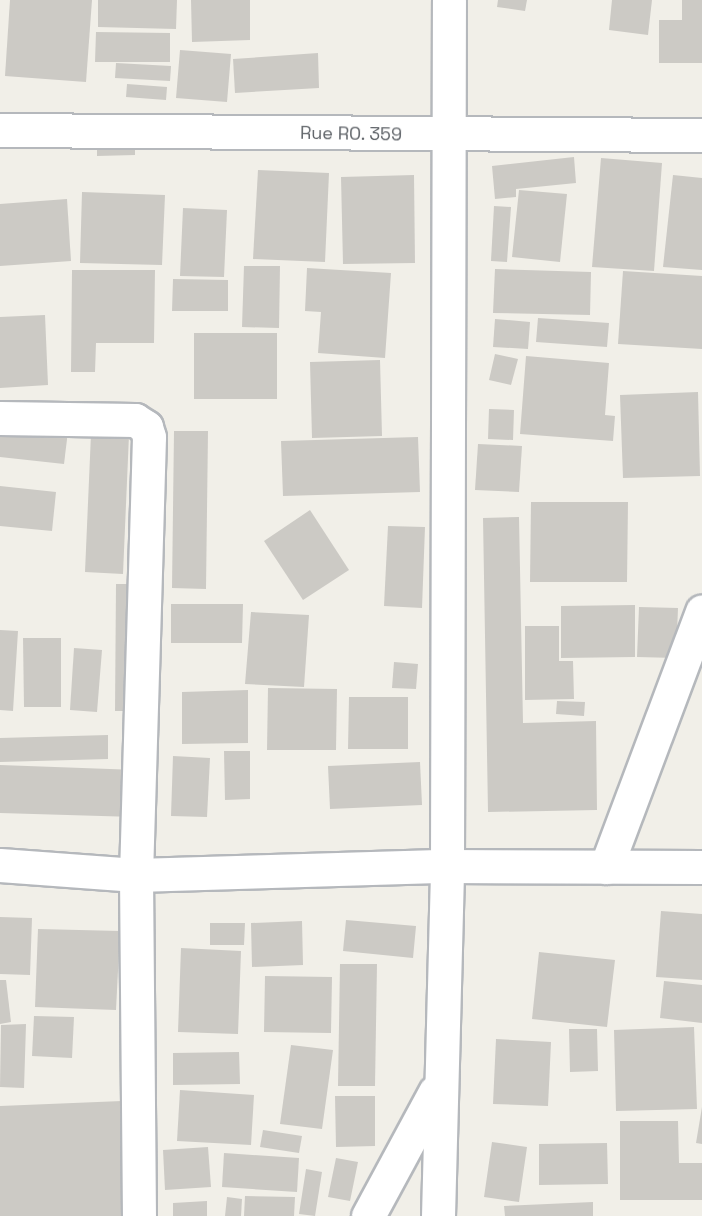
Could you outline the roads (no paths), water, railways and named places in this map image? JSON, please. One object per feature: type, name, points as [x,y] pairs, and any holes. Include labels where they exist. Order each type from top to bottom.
[{"type":"street","points":[[438,1216],[438,1088],[447,866],[449,0]]},
{"type":"street","name":"Rue RO. 359","points":[[0,130],[702,135]]},
{"type":"street","points":[[0,418],[135,420],[146,427],[136,874],[139,1216]]},
{"type":"street","points":[[606,867],[702,611]]},
{"type":"street","points":[[0,865],[136,874],[447,866],[702,867]]},
{"type":"street","points":[[368,1216],[438,1088]]}]
